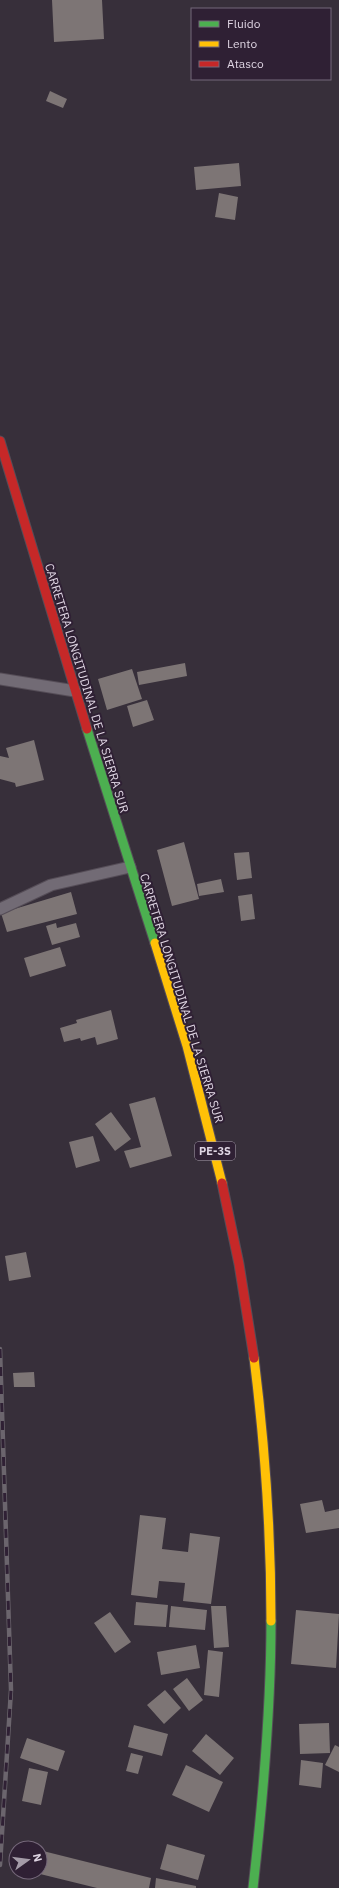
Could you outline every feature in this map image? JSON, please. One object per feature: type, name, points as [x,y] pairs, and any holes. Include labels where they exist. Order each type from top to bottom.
[{"type":"highway","name":"CARRETERA LONGITUDINAL DE LA SIERRA SUR","points":[[0,441],[74,691],[186,1042],[206,1116],[240,1267],[253,1359],[266,1489],[270,1574],[268,1728],[254,1888]]},
{"type":"lane","points":[[0,679],[74,691]]},
{"type":"lane","points":[[0,909],[51,885],[130,867]]},
{"type":"building","points":[[52,0],[102,0],[104,39],[54,42]]},
{"type":"building","points":[[50,91],[67,99],[63,108],[46,101]]},
{"type":"building","points":[[239,163],[241,186],[196,190],[194,167]]},
{"type":"building","points":[[219,193],[238,197],[235,220],[215,217]]},
{"type":"building","points":[[185,663],[187,676],[139,685],[137,672]]},
{"type":"building","points":[[132,669],[142,699],[107,710],[98,679]]},
{"type":"building","points":[[147,700],[154,720],[133,727],[127,706]]},
{"type":"building","points":[[34,740],[44,780],[16,787],[15,783],[0,779],[0,756],[9,758],[6,748]]},
{"type":"building","points":[[184,842],[199,899],[172,906],[157,850]]},
{"type":"building","points":[[249,852],[252,878],[237,880],[234,853]]},
{"type":"building","points":[[221,879],[224,892],[199,896],[197,884]]},
{"type":"building","points":[[71,892],[77,914],[7,932],[1,913]]},
{"type":"building","points":[[252,894],[255,919],[241,921],[238,896]]},
{"type":"building","points":[[56,923],[57,928],[76,923],[80,937],[52,945],[46,926]]},
{"type":"building","points":[[60,947],[66,966],[30,977],[24,958]]},
{"type":"building","points":[[111,1010],[118,1039],[97,1045],[95,1037],[81,1041],[80,1038],[64,1042],[60,1028],[77,1023],[76,1020]]},
{"type":"building","points":[[155,1097],[172,1156],[130,1168],[124,1151],[141,1147],[129,1104]]},
{"type":"building","points":[[111,1112],[131,1139],[115,1151],[95,1124]]},
{"type":"building","points":[[93,1136],[100,1161],[76,1168],[69,1142]]},
{"type":"building","points":[[26,1252],[31,1277],[9,1281],[5,1256]]},
{"type":"building","points":[[34,1372],[35,1387],[14,1387],[13,1373]]},
{"type":"building","points":[[322,1500],[325,1512],[339,1509],[339,1528],[306,1533],[300,1504]]},
{"type":"building","points":[[140,1515],[166,1518],[162,1549],[188,1552],[190,1533],[220,1537],[211,1604],[183,1601],[185,1583],[159,1581],[157,1598],[131,1595]]},
{"type":"building","points":[[136,1602],[168,1605],[166,1627],[134,1625]]},
{"type":"building","points":[[171,1606],[207,1610],[205,1630],[169,1627]]},
{"type":"building","points":[[211,1606],[226,1606],[229,1647],[214,1648]]},
{"type":"building","points":[[296,1610],[339,1614],[336,1668],[291,1664]]},
{"type":"building","points":[[110,1612],[131,1642],[115,1653],[94,1623]]},
{"type":"building","points":[[196,1645],[200,1668],[161,1675],[157,1652]]},
{"type":"building","points":[[208,1650],[223,1652],[219,1697],[204,1695]]},
{"type":"building","points":[[187,1678],[203,1700],[189,1711],[173,1689]]},
{"type":"building","points":[[165,1690],[181,1708],[164,1724],[147,1705]]},
{"type":"building","points":[[329,1723],[330,1753],[300,1754],[299,1724]]},
{"type":"building","points":[[134,1725],[168,1734],[162,1756],[128,1747]]},
{"type":"building","points":[[206,1734],[234,1758],[220,1775],[192,1751]]},
{"type":"building","points":[[27,1738],[65,1751],[58,1771],[20,1758]]},
{"type":"building","points":[[335,1745],[339,1747],[339,1772],[325,1765]]},
{"type":"building","points":[[131,1753],[143,1756],[138,1774],[126,1771]]},
{"type":"building","points":[[301,1760],[323,1763],[321,1788],[299,1785]]},
{"type":"building","points":[[186,1765],[223,1782],[209,1812],[172,1795]]},
{"type":"building","points":[[29,1768],[48,1772],[41,1805],[22,1801]]},
{"type":"building","points":[[167,1844],[205,1855],[198,1880],[160,1869]]},
{"type":"building","points":[[48,1852],[151,1878],[149,1888],[97,1888],[48,1876]]},
{"type":"building","points":[[156,1878],[196,1886],[196,1888],[155,1888]]},
{"type":"railway","points":[[0,1349],[11,1690],[0,1865]]},
{"type":"traffic: fast","points":[[87,729],[155,943]]},
{"type":"traffic: fast","points":[[253,1888],[266,1755],[270,1688],[271,1621]]},
{"type":"traffic: slow","points":[[155,943],[187,1046],[222,1183]]},
{"type":"traffic: slow","points":[[254,1358],[267,1490],[271,1621]]},
{"type":"traffic: jam","points":[[0,441],[87,729]]},
{"type":"traffic: jam","points":[[222,1183],[239,1264],[254,1358]]}]
